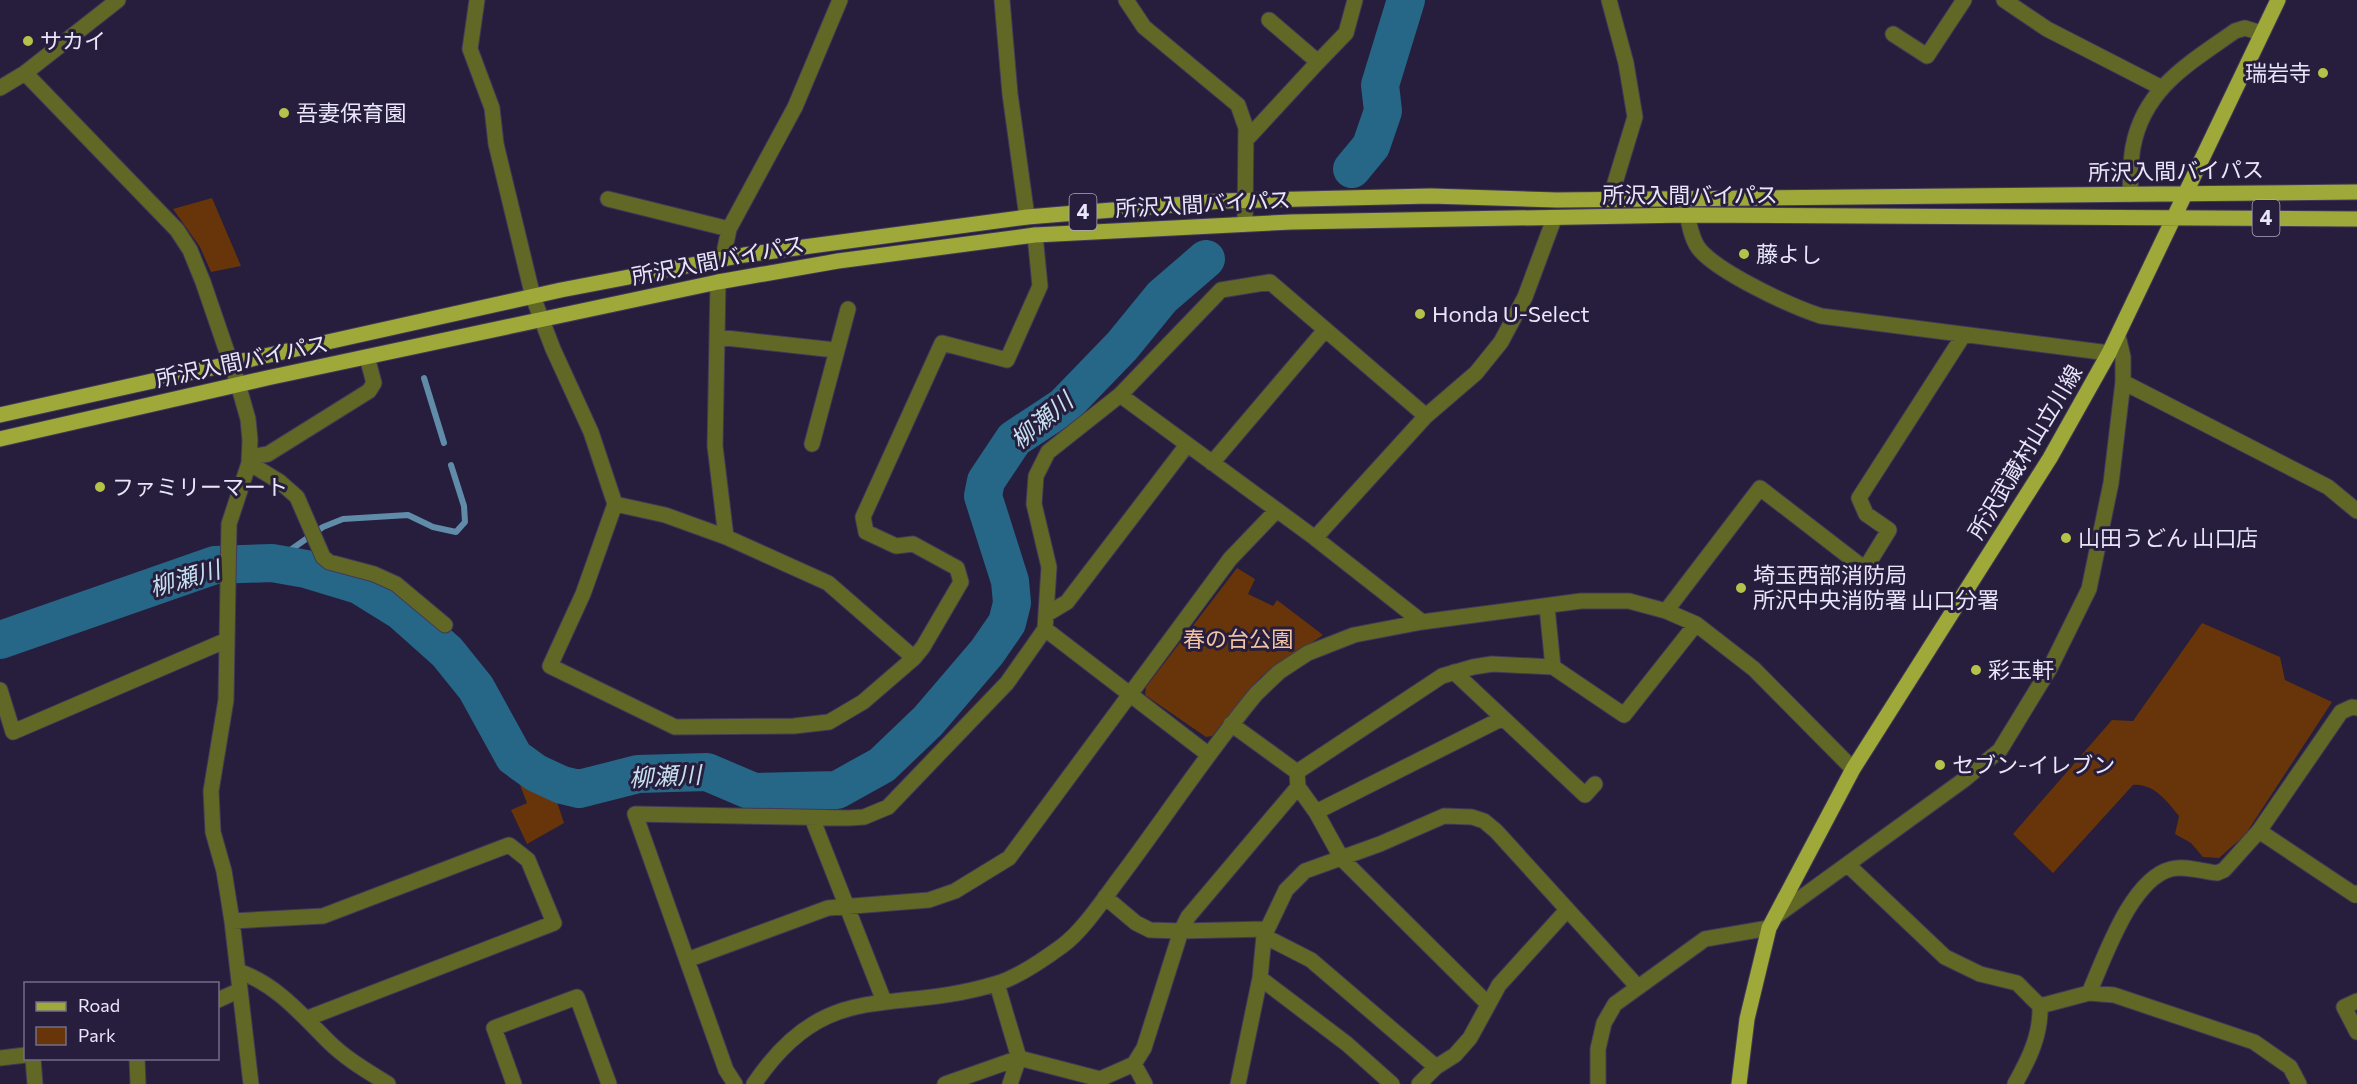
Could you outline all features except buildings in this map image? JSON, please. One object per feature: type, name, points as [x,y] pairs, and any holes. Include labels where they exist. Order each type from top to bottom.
[{"type":"main road","name":"所沢武蔵村山立川線","points":[[1739,1084],[1747,1019],[1773,922],[1853,769],[2050,458],[2109,353],[2278,0]]},
{"type":"main road","name":"所沢入間バイパス","points":[[0,415],[533,297],[723,258],[1027,217],[1245,200],[1431,196],[1610,199],[2357,192]]},
{"type":"main road","name":"所沢入間バイパス","points":[[0,439],[238,384],[718,282],[838,261],[1035,235],[1245,224],[1687,215],[2357,219]]},
{"type":"street","points":[[0,88],[25,73],[118,0]]},
{"type":"street","points":[[477,0],[470,49],[492,108],[496,144],[533,297],[540,319],[578,401],[615,504],[583,594],[550,666],[675,727],[794,726],[829,722],[863,702],[914,658],[923,647],[961,582],[957,568],[913,544],[896,546],[866,532],[863,517],[942,343],[1006,360],[1040,286],[1035,235]]},
{"type":"street","points":[[723,258],[729,229],[795,107],[840,0]]},
{"type":"street","points":[[1002,0],[1010,94],[1027,217]]},
{"type":"street","points":[[1126,0],[1144,27],[1238,105],[1244,116],[1245,224]]},
{"type":"street","points":[[1246,140],[1346,33],[1355,0]]},
{"type":"street","points":[[1609,0],[1626,63],[1635,117],[1610,199]]},
{"type":"street","points":[[1893,34],[1927,56],[1964,0]]},
{"type":"street","points":[[2004,0],[2047,29],[2160,87]]},
{"type":"street","points":[[1269,20],[1318,62]]},
{"type":"street","points":[[2130,194],[2133,147],[2141,121],[2160,87],[2235,31],[2245,28],[2261,33]]},
{"type":"street","points":[[25,73],[177,230],[190,250],[203,282],[248,419],[250,460],[232,512],[228,537],[226,700],[211,790],[211,812],[232,921],[251,1084]]},
{"type":"street","points":[[608,199],[729,229]]},
{"type":"street","points":[[1687,215],[1698,248],[1716,264],[1801,309],[1821,316],[1963,336],[2038,342],[2109,353]]},
{"type":"street","points":[[1315,537],[1426,416],[1476,373],[1501,342],[1525,297],[1554,219]]},
{"type":"street","points":[[718,282],[715,446],[726,537]]},
{"type":"street","points":[[1046,621],[1050,567],[1034,504],[1036,476],[1048,452],[1120,395],[1221,290],[1269,282],[1426,416]]},
{"type":"street","points":[[812,444],[848,309]]},
{"type":"street","points":[[1212,463],[1325,330]]},
{"type":"street","points":[[1666,611],[1760,488],[1865,569],[1889,530],[1866,514],[1859,498],[1963,336]]},
{"type":"street","points":[[1598,1084],[1598,1049],[1604,1023],[1616,1004],[1637,986],[1705,939],[1773,922],[2000,750],[2050,668],[2089,589],[2111,483],[2123,382],[2123,357],[2118,336]]},
{"type":"street","points":[[717,337],[836,350]]},
{"type":"street","points":[[250,460],[268,454],[369,391],[374,383],[367,357]]},
{"type":"street","points":[[2123,382],[2328,487],[2357,511]]},
{"type":"street","points":[[1120,395],[1276,511],[1315,537],[1422,621]]},
{"type":"street","points":[[735,1084],[726,1071],[635,813],[812,818],[864,817],[888,807],[1007,683],[1046,621],[1067,602],[1187,445]]},
{"type":"street","points":[[250,460],[297,497],[323,557],[329,562],[374,574],[396,584],[445,625]]},
{"type":"street","points":[[615,504],[665,515],[726,537],[828,583],[914,658]]},
{"type":"street","points":[[687,960],[828,908],[929,900],[955,891],[1009,858],[1230,559],[1276,511]]},
{"type":"street","points":[[754,1084],[784,1044],[833,1013],[884,1001],[948,995],[997,984],[1064,945],[1105,897],[1231,724],[1279,672],[1308,653],[1354,635],[1422,621],[1604,600],[1629,601],[1666,611],[1696,624],[1754,669],[1853,769]]},
{"type":"street","points":[[1547,607],[1554,666]]},
{"type":"street","points":[[1046,621],[1129,695],[1209,755]]},
{"type":"street","points":[[945,1084],[1019,1058],[1100,1079],[1134,1064],[1144,1048],[1181,931],[1188,917],[1298,779],[1442,676],[1492,664],[1554,666],[1624,715],[1696,624]]},
{"type":"street","points":[[0,690],[13,732],[227,640]]},
{"type":"street","points":[[1454,672],[1585,795],[1595,784]]},
{"type":"street","points":[[2089,993],[2137,896],[2155,876],[2173,868],[2217,873],[2224,870],[2259,831],[2341,712],[2352,707],[2357,708]]},
{"type":"street","points":[[1316,812],[1501,718]]},
{"type":"street","points":[[1231,724],[1298,779],[1342,859],[1488,1004]]},
{"type":"street","points":[[1238,1084],[1260,978],[1265,932],[1286,890],[1305,871],[1342,859],[1444,816],[1472,816],[1484,821],[1497,831],[1637,986]]},
{"type":"street","points":[[812,818],[884,1001]]},
{"type":"street","points":[[2259,831],[2355,895],[2357,892]]},
{"type":"street","points":[[232,921],[323,916],[509,845],[528,860],[554,923],[308,1018]]},
{"type":"street","points":[[1848,865],[1945,957],[1980,974],[2017,983],[2040,1006],[2041,1023],[2031,1055],[2015,1084]]},
{"type":"street","points":[[1105,897],[1136,923],[1150,930],[1265,932],[1311,960],[1436,1067]]},
{"type":"street","points":[[1419,1084],[1436,1067],[1455,1055],[1470,1038],[1499,985],[1568,910]]},
{"type":"street","points":[[238,971],[254,977],[273,990],[308,1018],[328,1042],[350,1060],[388,1084]]},
{"type":"street","points":[[1260,978],[1347,1044],[1392,1084]]},
{"type":"street","points":[[997,984],[1019,1058],[1010,1084]]},
{"type":"street","points":[[219,1000],[240,990]]},
{"type":"street","points":[[2040,1006],[2089,993],[2114,995],[2254,1042],[2290,1067],[2299,1084]]},
{"type":"street","points":[[514,1084],[494,1028],[577,997],[609,1084]]},
{"type":"street","points":[[2357,1001],[2344,1007],[2357,1032]]},
{"type":"street","points":[[0,1058],[24,1055]]},
{"type":"street","points":[[33,1060],[35,1084]]},
{"type":"street","points":[[137,1060],[138,1084]]},
{"type":"street","points":[[1134,1064],[1145,1084]]},
{"type":"green space","points":[[212,198],[241,266],[211,272],[200,247],[173,209]]},
{"type":"green space","name":"春の台公園","points":[[1237,568],[1255,579],[1248,594],[1273,606],[1277,600],[1323,635],[1261,677],[1212,736],[1206,737],[1145,695],[1146,687]]},
{"type":"green space","points":[[2202,623],[2280,657],[2285,680],[2332,702],[2245,835],[2219,858],[2203,857],[2191,843],[2175,834],[2179,816],[2170,805],[2153,790],[2133,785],[2053,873],[2013,834],[2112,720],[2133,721]]},
{"type":"green space","points":[[520,785],[557,802],[564,823],[527,844],[511,810],[527,803]]},
{"type":"waterway","name":"柳瀬川","points":[[1352,169],[1371,146],[1383,111],[1380,85],[1406,0]]},
{"type":"waterway","name":"柳瀬川","points":[[0,640],[215,565],[272,563],[306,569],[359,585],[401,611],[447,652],[476,688],[514,757],[536,773],[562,785],[579,789],[638,774],[707,772],[754,792],[837,790],[882,765],[928,721],[987,652],[1007,623],[1012,603],[1010,581],[983,496],[986,481],[1014,439],[1064,406],[1122,346],[1162,297],[1206,259]]},
{"type":"waterway","points":[[424,378],[444,443]]},
{"type":"waterway","points":[[272,563],[323,527],[343,519],[408,515],[433,527],[456,532],[465,522],[464,506],[451,465]]},
{"type":"place","name":"サカイ","points":[[28,41]]},
{"type":"place","name":"瑞岩寺","points":[[2323,73]]},
{"type":"place","name":"吾妻保育園","points":[[284,113]]},
{"type":"place","name":"藤よし","points":[[1744,254]]},
{"type":"place","name":"Honda U-Select","points":[[1420,314]]},
{"type":"place","name":"ファミリーマート","points":[[100,487]]},
{"type":"place","name":"山田うどん 山口店","points":[[2066,538]]},
{"type":"place","name":"埼玉西部消防局 所沢中央消防署 山口分署","points":[[1741,588]]},
{"type":"place","name":"彩玉軒","points":[[1976,670]]},
{"type":"place","name":"セブン-イレブン","points":[[1940,765]]}]
